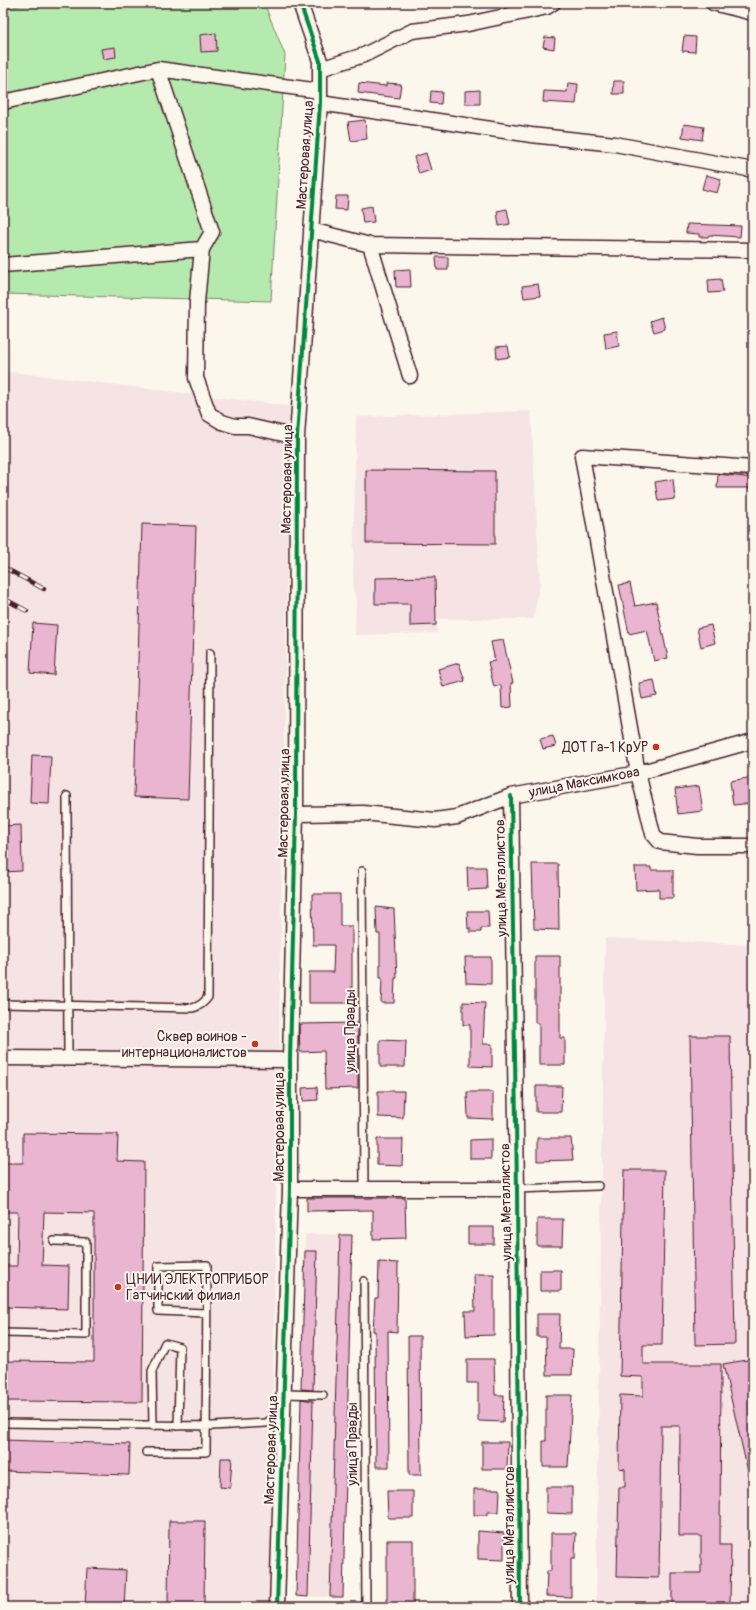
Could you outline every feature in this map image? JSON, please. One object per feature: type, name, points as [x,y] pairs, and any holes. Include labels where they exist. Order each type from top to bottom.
[{"type":"street","name":"Мастеровая улица","points":[[277,1607],[290,1189],[290,1060],[296,814],[297,437],[320,97],[320,61],[300,3]]},
{"type":"street","points":[[320,69],[364,55],[412,31],[468,24],[547,7],[553,3]]},
{"type":"street","points":[[713,3],[753,13]]},
{"type":"street","points":[[158,70],[212,232],[202,249],[197,302],[196,378],[209,414],[222,422],[235,426],[248,426],[297,437]]},
{"type":"street","points":[[3,102],[158,70],[320,97],[531,135],[615,144],[753,170]]},
{"type":"street","points":[[311,230],[370,245],[753,250]]},
{"type":"street","points":[[370,245],[410,376]]},
{"type":"street","points":[[3,265],[202,249]]},
{"type":"street","points":[[753,468],[582,456],[638,773],[653,834],[660,842],[697,846],[753,846]]},
{"type":"street","name":"улица Максимкова","points":[[296,814],[363,813],[435,820],[457,817],[511,796],[638,773],[753,741]]},
{"type":"street","name":"улица Металлистов","points":[[511,796],[517,1189],[520,1607]]},
{"type":"street","points":[[3,1058],[290,1060]]},
{"type":"street","points":[[290,1189],[517,1189]]},
{"type":"lane","points":[[3,1004],[193,1008],[202,1004],[208,997],[210,653]]},
{"type":"lane","points":[[67,796],[68,1058]]},
{"type":"lane","name":"улица Правды","points":[[362,871],[364,1190]]},
{"type":"lane","points":[[517,1189],[598,1186]]},
{"type":"lane","points":[[3,1333],[86,1335],[86,1242],[54,1241]]},
{"type":"lane","points":[[146,1452],[206,1452],[207,1266],[158,1266],[158,1311],[206,1313]]},
{"type":"lane","name":"улица Правды","points":[[364,1281],[366,1607]]},
{"type":"lane","points":[[153,1426],[152,1371],[165,1343],[180,1348],[178,1426]]},
{"type":"lane","points":[[284,1394],[323,1395]]},
{"type":"lane","points":[[3,1423],[206,1426],[266,1423],[283,1411]]},
{"type":"shaded area","points":[[3,371],[290,406],[269,1607],[3,1607]]},
{"type":"shaded area","points":[[531,411],[540,584],[533,619],[437,619],[437,633],[355,635],[356,598],[353,590],[356,417]]},
{"type":"shaded area","points":[[605,938],[753,945],[753,1607],[596,1607]]},
{"type":"shaded area","points":[[305,1234],[352,1235],[343,1597],[296,1596]]},
{"type":"green space","points":[[28,3],[264,3],[285,55],[271,301],[3,294],[3,10]]},
{"type":"building","points":[[216,33],[217,51],[201,52],[200,35]]},
{"type":"building","points":[[684,36],[696,37],[695,52],[682,51]]},
{"type":"building","points":[[545,37],[555,38],[554,49],[543,47]]},
{"type":"building","points":[[115,47],[116,57],[103,59],[101,49]]},
{"type":"building","points":[[614,81],[624,81],[624,94],[613,94]]},
{"type":"building","points":[[359,83],[386,86],[386,83],[401,84],[399,98],[358,93]]},
{"type":"building","points":[[568,83],[578,84],[576,104],[543,102],[544,91],[567,92]]},
{"type":"building","points":[[480,90],[480,104],[465,104],[465,91]]},
{"type":"building","points":[[431,91],[442,92],[441,104],[430,103]]},
{"type":"building","points":[[365,120],[367,139],[351,141],[348,122]]},
{"type":"building","points":[[684,124],[704,127],[702,140],[682,137]]},
{"type":"building","points":[[426,153],[431,170],[419,174],[414,157]]},
{"type":"building","points":[[706,175],[721,179],[717,193],[702,189]]},
{"type":"building","points":[[336,196],[348,196],[347,210],[335,209]]},
{"type":"building","points":[[372,206],[374,222],[363,223],[361,208]]},
{"type":"building","points":[[507,209],[510,224],[499,226],[497,211]]},
{"type":"building","points":[[687,224],[741,226],[740,237],[709,235],[708,237],[699,237],[699,234],[686,233]]},
{"type":"building","points":[[436,257],[448,257],[448,270],[437,270]]},
{"type":"building","points":[[410,269],[411,287],[396,287],[395,270]]},
{"type":"building","points":[[721,279],[723,292],[709,293],[708,280]]},
{"type":"building","points":[[538,284],[540,296],[524,298],[522,286]]},
{"type":"building","points":[[662,317],[665,329],[654,332],[650,321]]},
{"type":"building","points":[[617,331],[619,346],[606,349],[604,333]]},
{"type":"building","points":[[508,346],[510,357],[497,359],[496,347]]},
{"type":"building","points":[[366,470],[495,471],[495,544],[366,543]]},
{"type":"building","points":[[718,474],[753,478],[753,488],[717,488]]},
{"type":"building","points":[[673,479],[675,499],[658,501],[655,482]]},
{"type":"building","points":[[142,524],[196,526],[188,799],[134,797]]},
{"type":"building","points":[[435,577],[436,625],[410,626],[410,604],[375,604],[375,578]]},
{"type":"building","points":[[630,583],[635,606],[656,602],[668,658],[654,661],[647,630],[629,634],[619,585]]},
{"type":"building","points":[[33,623],[57,625],[54,675],[30,673]]},
{"type":"building","points":[[711,625],[715,643],[701,647],[697,628]]},
{"type":"building","points":[[503,640],[513,683],[511,683],[512,707],[502,708],[501,685],[494,687],[488,662],[495,661],[491,642]]},
{"type":"building","points":[[459,663],[465,681],[443,687],[438,669]]},
{"type":"building","points":[[654,680],[657,696],[642,699],[639,683]]},
{"type":"building","points":[[553,736],[556,746],[543,749],[540,739]]},
{"type":"building","points":[[32,755],[51,756],[49,804],[30,803]]},
{"type":"building","points":[[753,777],[753,803],[733,805],[730,781]]},
{"type":"building","points":[[699,786],[703,811],[678,814],[675,789]]},
{"type":"building","points":[[21,825],[22,871],[3,872],[3,826]]},
{"type":"building","points":[[532,864],[558,864],[559,930],[534,929]]},
{"type":"building","points":[[467,867],[486,867],[487,889],[468,890]]},
{"type":"building","points":[[635,867],[651,867],[651,870],[673,870],[673,898],[659,898],[659,889],[636,890]]},
{"type":"building","points":[[312,894],[340,894],[340,926],[352,926],[352,1003],[309,1003],[309,972],[333,972],[334,945],[313,945]]},
{"type":"building","points":[[376,907],[394,909],[397,978],[395,978],[394,1003],[381,1003],[382,978],[380,978],[380,934],[377,934]]},
{"type":"building","points":[[467,911],[488,911],[489,928],[481,928],[481,932],[470,932],[470,928],[468,929]]},
{"type":"building","points":[[535,956],[560,956],[560,1038],[565,1038],[565,1065],[539,1065],[539,1023],[535,1023]]},
{"type":"building","points":[[465,957],[491,957],[491,984],[466,983]]},
{"type":"building","points":[[463,1002],[485,1003],[483,1044],[492,1044],[492,1067],[470,1066],[470,1025],[463,1025]]},
{"type":"building","points":[[358,1023],[358,1088],[325,1089],[324,1051],[300,1052],[299,1024]]},
{"type":"building","points":[[690,1036],[730,1036],[735,1344],[695,1345]]},
{"type":"building","points":[[380,1040],[406,1041],[405,1067],[380,1067]]},
{"type":"building","points":[[536,1086],[562,1086],[561,1112],[536,1112]]},
{"type":"building","points":[[317,1087],[318,1100],[303,1101],[302,1088]]},
{"type":"building","points":[[378,1091],[404,1091],[403,1118],[378,1117]]},
{"type":"building","points":[[467,1092],[493,1092],[493,1119],[468,1118]]},
{"type":"building","name":"ЦНИИ ЭЛЕКТРОПРИБОР Гатчинский филиал","points":[[23,1133],[118,1134],[117,1161],[144,1162],[142,1402],[3,1401],[3,1361],[94,1362],[94,1213],[44,1212],[42,1265],[69,1266],[68,1309],[3,1307],[3,1266],[17,1266],[18,1212],[3,1212],[3,1163],[23,1163]]},
{"type":"building","points":[[537,1138],[571,1138],[573,1160],[537,1161]]},
{"type":"building","points":[[377,1139],[403,1139],[402,1166],[377,1165]]},
{"type":"building","points":[[491,1139],[491,1159],[470,1159],[470,1140]]},
{"type":"building","points":[[624,1170],[665,1170],[662,1345],[643,1345],[643,1364],[721,1364],[720,1545],[731,1545],[730,1605],[699,1604],[699,1607],[672,1607],[672,1573],[701,1573],[701,1536],[679,1536],[680,1426],[661,1426],[659,1578],[617,1577],[619,1487],[625,1487],[625,1469],[619,1468],[620,1395],[643,1396],[643,1377],[620,1376]]},
{"type":"building","points":[[307,1198],[405,1198],[406,1238],[373,1239],[373,1210],[307,1211]]},
{"type":"building","points":[[537,1219],[563,1219],[562,1246],[537,1246]]},
{"type":"building","points":[[468,1227],[494,1227],[494,1244],[468,1244]]},
{"type":"building","points":[[340,1235],[352,1235],[343,1597],[330,1597]]},
{"type":"building","points":[[305,1251],[317,1251],[313,1390],[301,1389]]},
{"type":"building","points":[[379,1262],[398,1263],[397,1332],[388,1331],[389,1467],[376,1467],[375,1331],[373,1331],[375,1298],[378,1298]]},
{"type":"building","points":[[540,1270],[561,1270],[561,1291],[540,1291]]},
{"type":"building","points":[[474,1274],[494,1274],[494,1335],[466,1336],[465,1311],[475,1311]]},
{"type":"building","points":[[537,1314],[560,1314],[559,1349],[573,1349],[572,1375],[547,1375],[546,1337],[537,1337]]},
{"type":"building","points":[[408,1336],[420,1336],[421,1475],[409,1475]]},
{"type":"building","points":[[467,1359],[494,1359],[495,1395],[504,1395],[503,1422],[478,1421],[478,1383],[467,1383]]},
{"type":"building","points":[[753,1359],[753,1475],[749,1476],[723,1364]]},
{"type":"building","points":[[546,1395],[572,1395],[568,1467],[543,1467],[543,1441],[546,1441]]},
{"type":"building","points":[[301,1399],[313,1401],[308,1597],[296,1596]]},
{"type":"building","points":[[3,1440],[130,1444],[129,1475],[3,1471]]},
{"type":"building","points":[[482,1442],[508,1442],[507,1469],[482,1469]]},
{"type":"building","points":[[221,1458],[232,1458],[230,1488],[220,1487]]},
{"type":"building","points":[[546,1487],[572,1487],[572,1514],[546,1513]]},
{"type":"building","points":[[474,1489],[500,1489],[499,1512],[487,1512],[487,1515],[474,1515]]},
{"type":"building","points":[[387,1491],[413,1491],[413,1518],[388,1518]]},
{"type":"building","points":[[169,1521],[205,1521],[204,1607],[168,1607]]},
{"type":"building","points":[[478,1531],[504,1533],[504,1560],[478,1559]]},
{"type":"building","points":[[551,1533],[576,1533],[575,1558],[571,1558],[571,1597],[546,1596],[547,1571],[551,1571]]},
{"type":"building","points":[[387,1540],[413,1540],[413,1607],[387,1607]]},
{"type":"building","points":[[87,1568],[126,1570],[124,1607],[85,1607]]},
{"type":"railway","points":[[3,567],[44,589]]},
{"type":"railway","points":[[3,598],[27,611]]},
{"type":"cycle path","points":[[277,1607],[290,1189],[290,1060],[296,814],[297,437],[320,103],[320,61],[300,3]]},
{"type":"cycle path","points":[[511,796],[517,1189],[520,1607]]},
{"type":"place","name":"ДОТ Га-1 КрУР","points":[[656,747]]},
{"type":"place","name":"Сквер воинов - интернационалистов","points":[[255,1044]]},
{"type":"place","name":"ЦНИИ ЭЛЕКТРОПРИБОР Гатчинский филиал","points":[[118,1287]]}]
